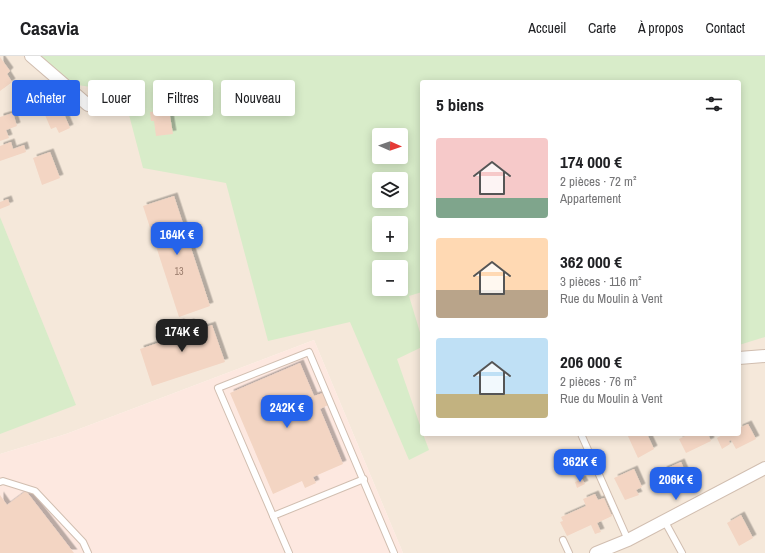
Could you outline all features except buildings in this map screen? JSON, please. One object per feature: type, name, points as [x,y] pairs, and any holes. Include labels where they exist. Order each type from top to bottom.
[{"type":"street","points":[[31,56],[88,105]]},
{"type":"street","points":[[741,358],[765,356]]},
{"type":"street","points":[[596,553],[628,540],[765,468]]},
{"type":"lane","points":[[288,553],[218,388],[309,352],[394,553]]},
{"type":"lane","points":[[582,436],[628,540]]},
{"type":"lane","points":[[273,516],[364,479]]},
{"type":"lane","points":[[0,482],[3,481],[35,491],[83,542],[88,553]]},
{"type":"lane","points":[[664,520],[682,553]]},
{"type":"lane","points":[[563,540],[569,553]]},
{"type":"shaded area","points":[[0,56],[765,56],[765,553],[403,553],[314,340],[66,434],[0,454]]},
{"type":"shaded area","points":[[314,340],[403,553],[0,553],[0,454],[66,434]]},
{"type":"green space","points":[[41,56],[765,56],[765,337],[741,344],[741,80],[420,80],[420,293],[409,296],[420,332],[420,348],[397,359],[420,425],[420,436],[424,436],[429,450],[409,460],[350,322],[268,341],[226,183],[143,168],[129,116],[145,116],[145,80],[88,80],[88,87],[80,85],[80,80],[52,80]]},
{"type":"green space","points":[[0,217],[76,405],[0,434]]}]
